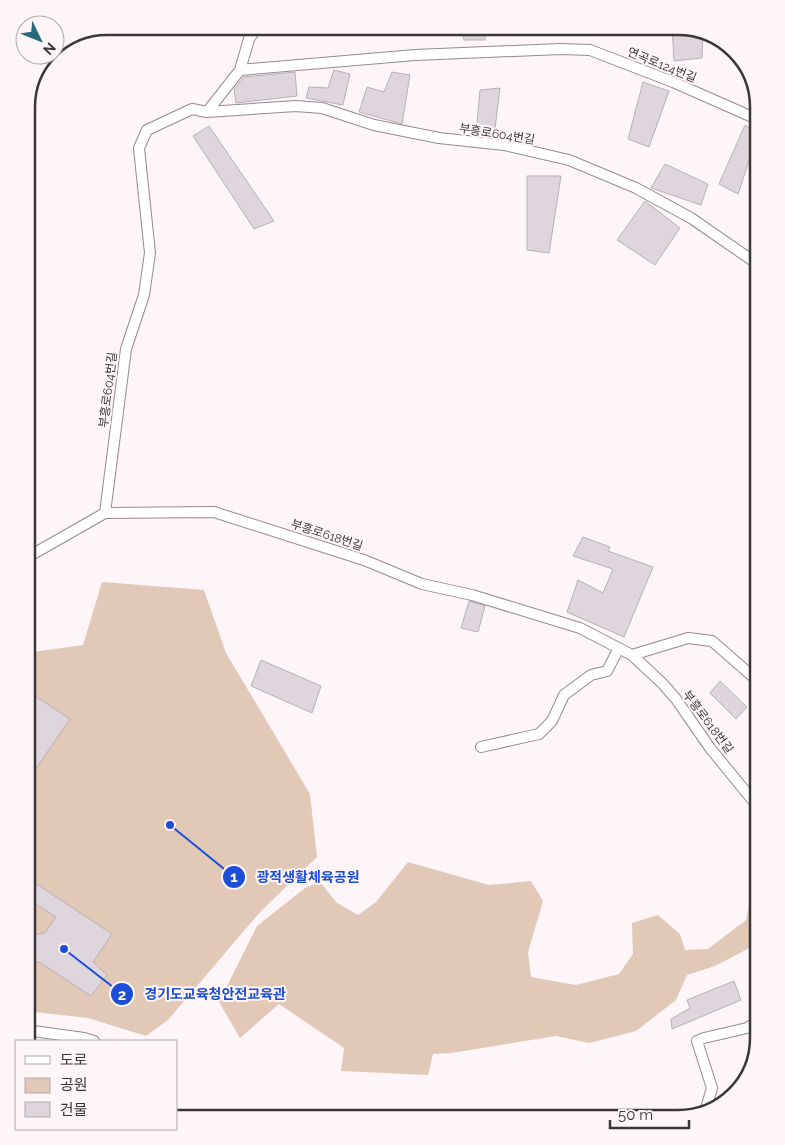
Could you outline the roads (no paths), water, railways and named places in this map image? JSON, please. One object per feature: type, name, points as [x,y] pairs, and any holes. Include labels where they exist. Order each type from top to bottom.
[{"type":"street","points":[[207,112],[240,70],[251,35]]},
{"type":"street","name":"연곡로124번길","points":[[240,70],[415,55],[561,49],[590,50],[673,82],[750,116]]},
{"type":"street","name":"부흥로604번길","points":[[105,513],[126,349],[144,295],[150,253],[139,148],[147,130],[192,109],[207,112],[296,106],[322,108],[374,125],[439,138],[504,145],[569,160],[636,188],[691,218],[750,259]]},
{"type":"street","name":"부흥로618번길","points":[[35,553],[105,513],[214,512],[364,560],[422,584],[472,595],[580,628],[632,655],[676,699],[710,748],[750,797]]},
{"type":"street","points":[[632,655],[688,638],[712,641],[750,674]]},
{"type":"street","points":[[481,747],[539,734],[552,721],[564,695],[591,675],[607,671],[619,648]]},
{"type":"street","points":[[707,1104],[712,1088],[697,1041],[750,1026]]},
{"type":"street","points":[[35,1031],[91,1040]]},
{"type":"place","name":"광적생활체육공원","points":[[170,825]]},
{"type":"place","name":"경기도교육청안전교육관","points":[[64,949]]}]
